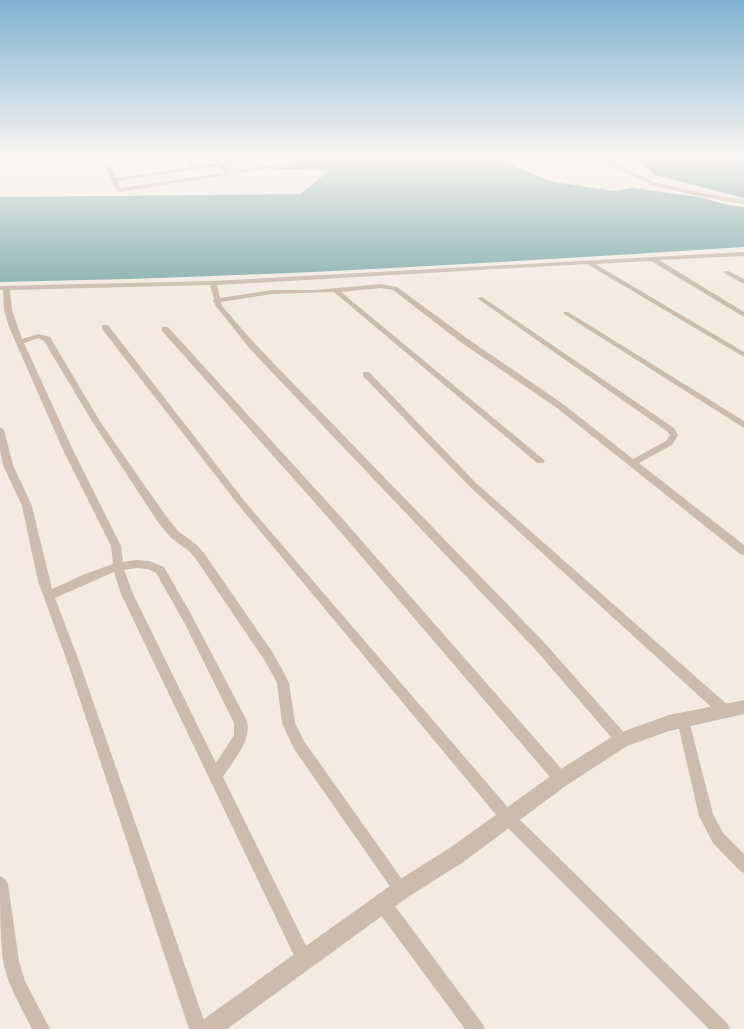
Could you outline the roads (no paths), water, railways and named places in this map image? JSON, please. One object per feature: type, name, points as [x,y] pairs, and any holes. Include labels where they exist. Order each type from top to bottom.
[{"type":"street","points":[[306,960],[127,594],[118,566],[116,546],[64,441],[20,342],[8,310],[3,288],[213,283],[744,254]]},
{"type":"street","points":[[651,258],[744,315]]},
{"type":"street","points":[[587,262],[744,354]]},
{"type":"street","points":[[726,272],[744,282]]},
{"type":"street","points":[[213,283],[216,301],[225,315],[253,347],[538,644],[622,740]]},
{"type":"street","points":[[216,301],[262,293],[381,286],[399,290],[464,341],[560,406],[744,551]]},
{"type":"street","points":[[336,290],[540,461]]},
{"type":"street","points":[[480,298],[671,430],[674,435],[669,443],[632,463]]},
{"type":"street","points":[[566,313],[744,425]]},
{"type":"street","points":[[105,327],[243,505],[507,818],[721,1029]]},
{"type":"street","points":[[165,329],[336,520],[561,780]]},
{"type":"street","points":[[20,342],[39,336],[48,339],[97,423],[162,519],[174,534],[193,548],[200,556],[269,657],[279,675],[283,683],[289,723],[299,745],[402,890]]},
{"type":"street","points":[[366,374],[473,485],[725,712]]},
{"type":"street","points":[[0,430],[8,465],[27,506],[38,563],[48,596],[76,670],[198,1029]]},
{"type":"street","points":[[48,596],[118,566],[146,563],[156,566],[160,570],[235,709],[240,723],[241,736],[216,776]]},
{"type":"street","points":[[209,1029],[402,890],[455,856],[561,780],[622,740],[669,722],[744,707]]},
{"type":"street","points":[[683,720],[706,816],[718,838],[744,866]]},
{"type":"street","points":[[0,884],[13,969],[18,984],[41,1029]]},
{"type":"street","points":[[383,904],[476,1029]]},
{"type":"water","points":[[0,204],[724,204],[744,207],[744,247],[279,273],[0,282]]}]
